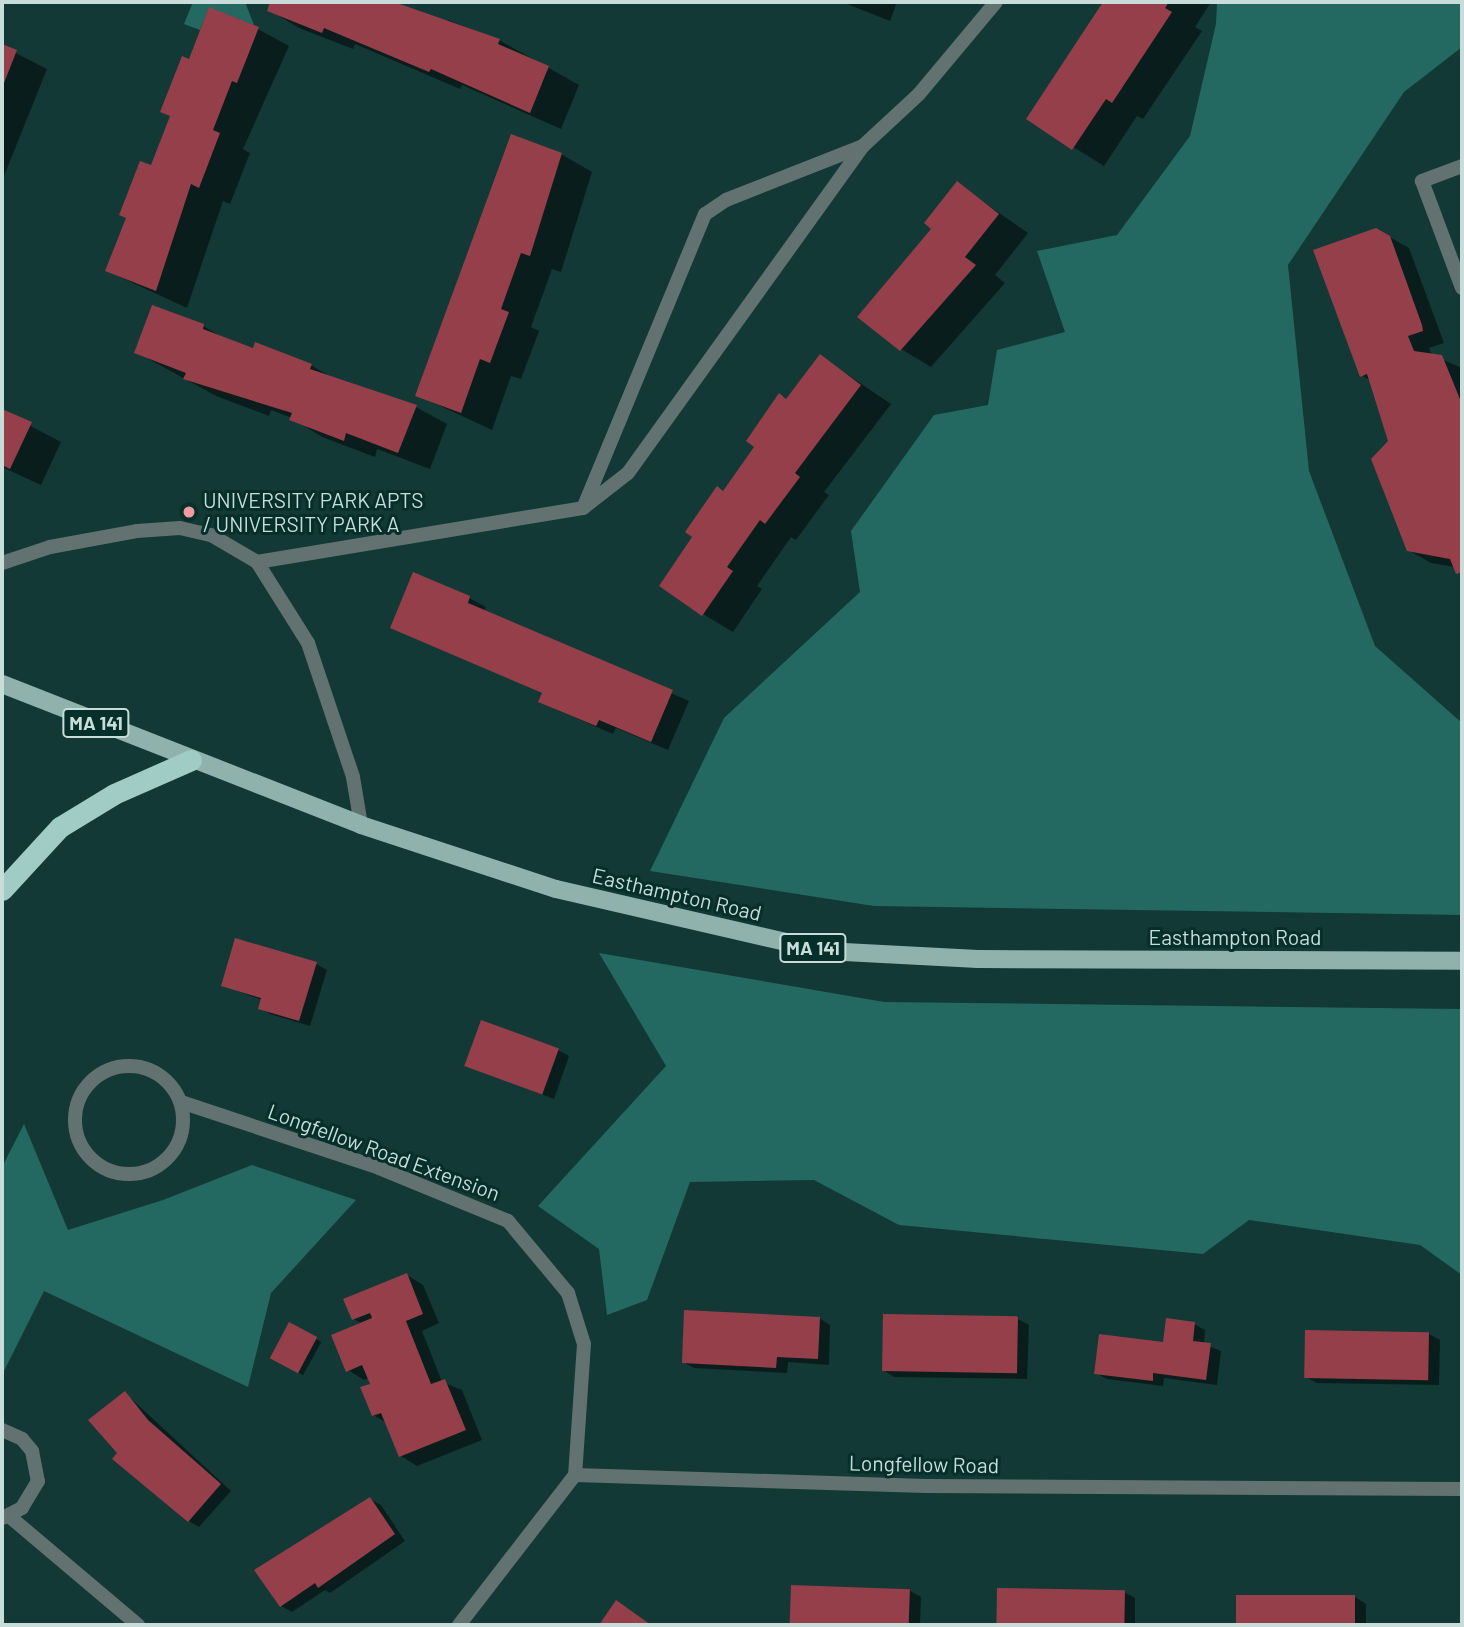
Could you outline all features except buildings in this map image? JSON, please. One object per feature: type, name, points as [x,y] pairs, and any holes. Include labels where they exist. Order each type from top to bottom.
[{"type":"highway","points":[[2,890],[60,827],[114,794],[191,761]]},
{"type":"main road","name":"Easthampton Road","points":[[2,684],[191,761],[361,825],[556,889],[825,951],[978,959],[1462,961]]},
{"type":"street","points":[[257,562],[583,508],[628,473],[863,146],[919,94],[996,2]]},
{"type":"street","points":[[583,508],[705,214],[726,200],[863,146]]},
{"type":"street","points":[[1462,166],[1422,181],[1462,288]]},
{"type":"street","points":[[2,563],[50,547],[138,531],[180,528],[211,535],[257,562],[309,643],[353,777],[361,825]]},
{"type":"street","points":[[140,1066],[157,1073],[181,1102],[181,1136],[174,1152],[146,1172],[112,1172],[91,1158],[77,1136],[78,1101],[88,1084],[112,1069],[140,1066]]},
{"type":"street","name":"Longfellow Road Extension","points":[[181,1102],[379,1168],[508,1221],[568,1293],[584,1344],[575,1475]]},
{"type":"street","points":[[2,1430],[22,1439],[37,1465],[33,1496],[5,1517],[138,1625]]},
{"type":"street","points":[[459,1625],[575,1475]]},
{"type":"street","name":"Longfellow Road","points":[[575,1475],[926,1486],[1462,1489]]},
{"type":"green space","points":[[193,2],[245,2],[254,25],[209,8],[200,30],[184,24]]},
{"type":"green space","points":[[1217,2],[1462,2],[1462,47],[1404,92],[1288,265],[1309,471],[1375,646],[1462,723],[1462,915],[874,906],[650,871],[724,718],[860,592],[851,531],[934,415],[988,405],[997,350],[1065,332],[1037,251],[1117,235],[1190,136],[1216,24]]},
{"type":"green space","points":[[599,953],[884,1002],[1462,1009],[1462,1275],[1420,1245],[1249,1220],[1203,1254],[899,1225],[814,1180],[690,1182],[647,1300],[607,1315],[599,1249],[538,1206],[666,1066]]},
{"type":"green space","points":[[24,1124],[68,1230],[163,1200],[252,1165],[356,1200],[271,1293],[248,1387],[44,1291],[2,1375],[2,1167]]},
{"type":"place","name":"UNIVERSITY PARK APTS / UNIVERSITY PARK A","points":[[189,512]]}]
